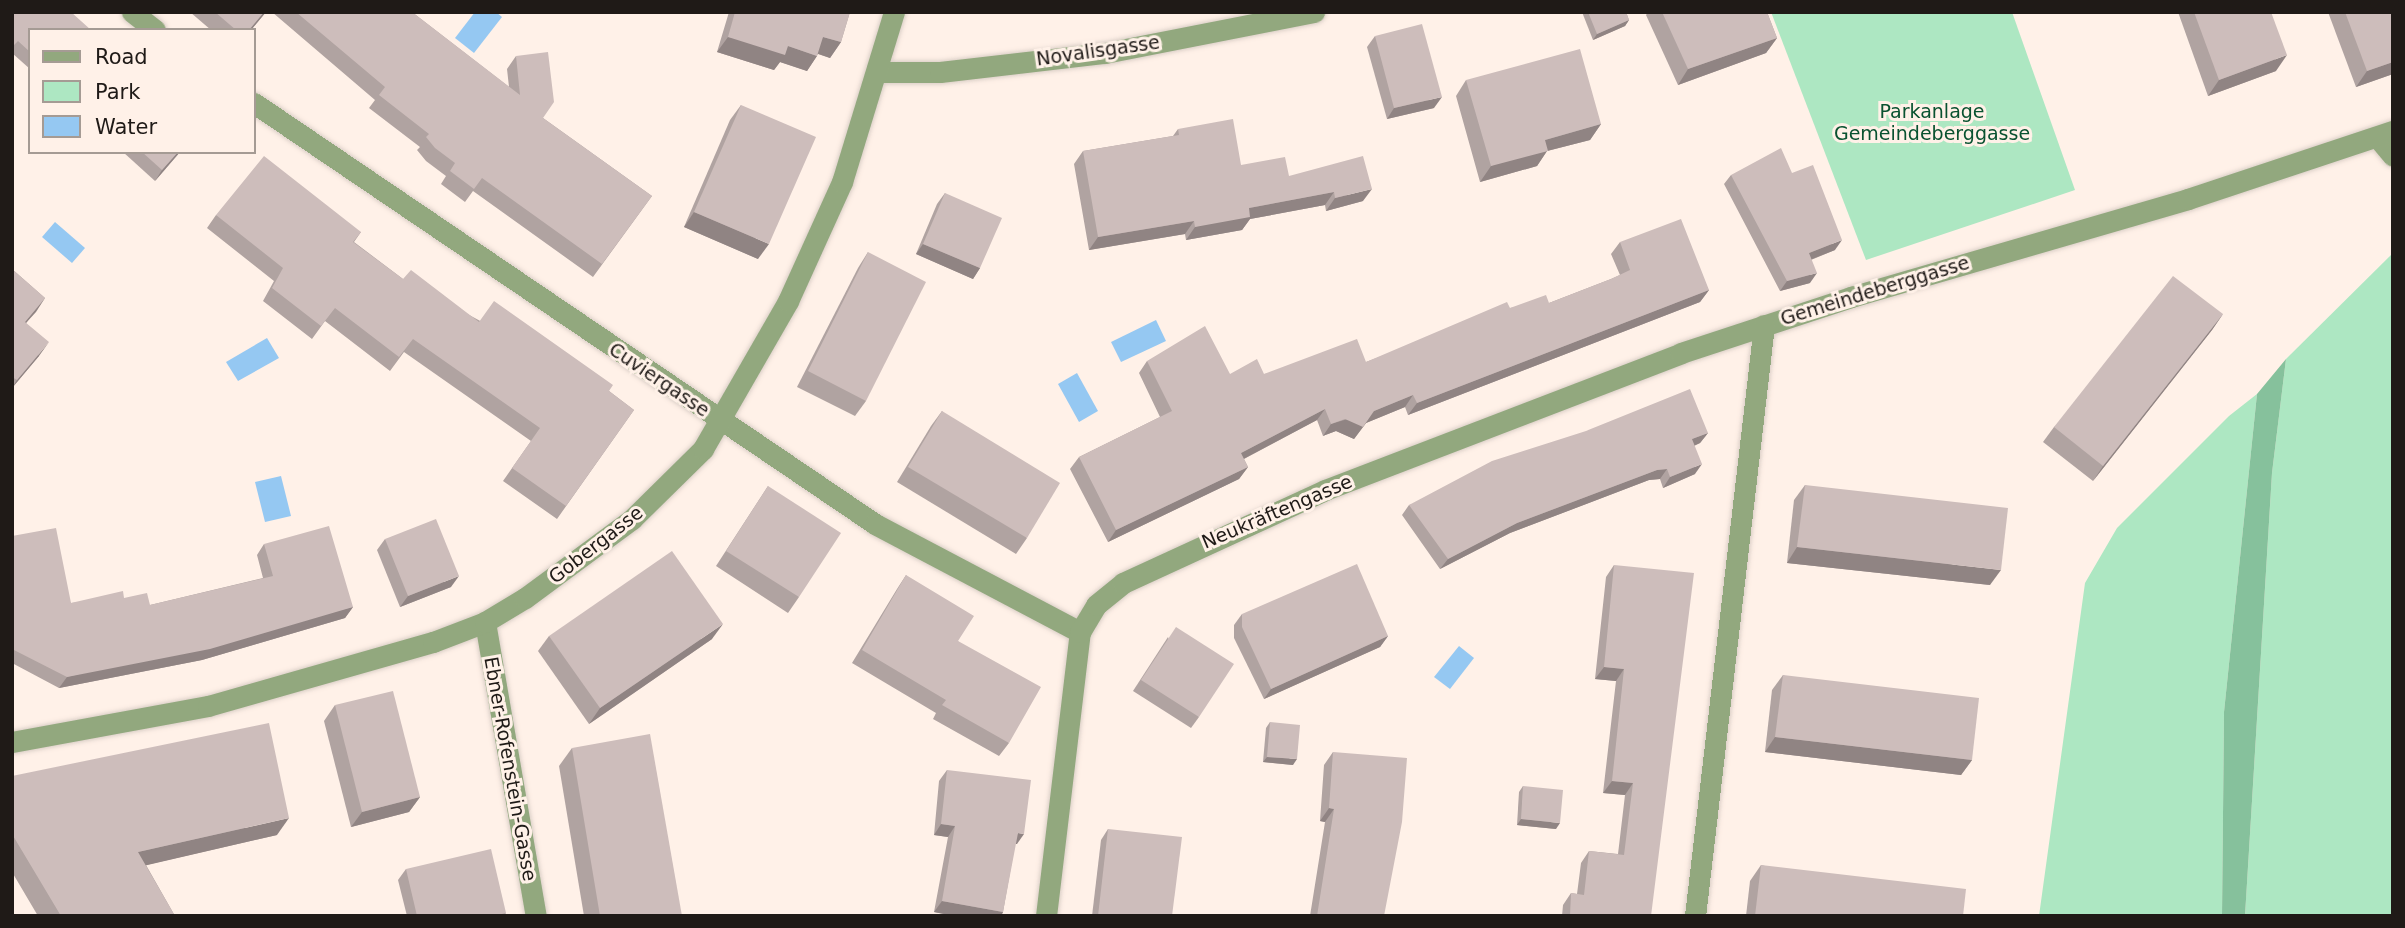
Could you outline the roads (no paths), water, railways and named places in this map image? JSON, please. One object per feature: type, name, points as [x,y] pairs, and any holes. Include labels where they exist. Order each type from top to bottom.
[{"type":"street","points":[[132,12],[152,28]]},
{"type":"street","name":"Gobergasse","points":[[12,742],[208,706],[485,622],[568,568],[632,519],[703,449],[788,301],[842,182],[879,72],[894,12]]},
{"type":"street","name":"Novalisgasse","points":[[879,72],[940,72],[1105,53],[1314,12]]},
{"type":"street","name":"Cuviergasse","points":[[256,104],[720,422],[875,524],[1080,632]]},
{"type":"street","points":[[2386,135],[2393,156]]},
{"type":"street","name":"Gemeindeberggasse","points":[[1695,916],[1764,326],[2386,135]]},
{"type":"street","name":"Neukräftengasse","points":[[1046,916],[1080,632],[1096,605],[1123,583],[1190,548],[1462,435],[1764,326]]},
{"type":"street","name":"Ebner-Rofenstein-Gasse","points":[[485,622],[536,916]]},
{"type":"water","points":[[475,12],[496,12],[502,17],[474,53],[455,38]]},
{"type":"water","points":[[55,222],[85,248],[72,263],[42,237]]},
{"type":"water","points":[[1156,320],[1166,341],[1121,362],[1111,342]]},
{"type":"water","points":[[267,338],[279,358],[238,381],[226,362]]},
{"type":"water","points":[[1077,373],[1098,411],[1079,422],[1058,384]]},
{"type":"water","points":[[281,476],[291,516],[265,522],[255,482]]},
{"type":"water","points":[[1459,646],[1474,658],[1450,689],[1434,677]]},
{"type":"park label","name":"Parkanlage Gemeindeberggasse","points":[[1932,123]]}]
